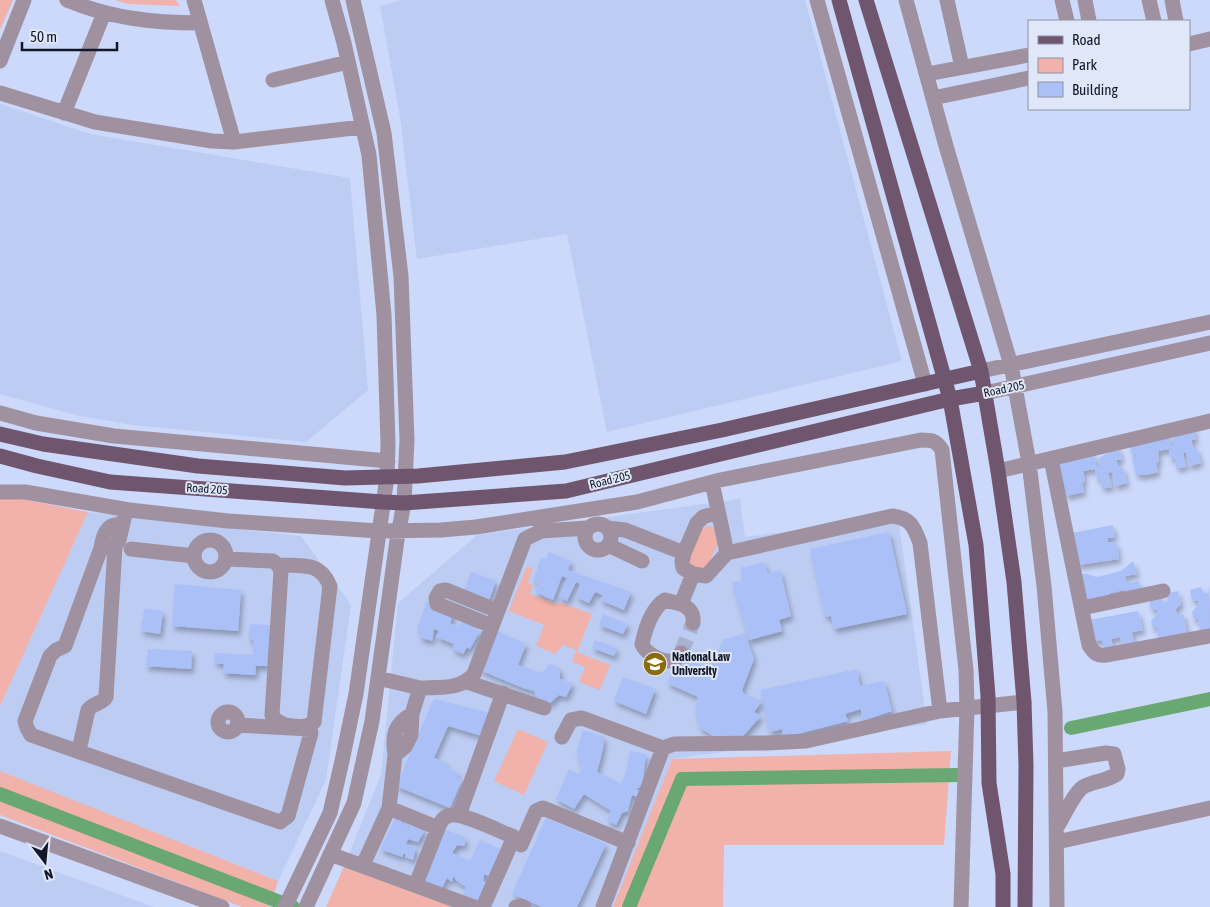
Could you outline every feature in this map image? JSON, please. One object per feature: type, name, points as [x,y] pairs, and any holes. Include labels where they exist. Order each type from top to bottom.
[{"type":"main road","points":[[839,0],[950,399],[976,545],[988,707],[989,783],[1003,874],[1003,907]]},
{"type":"main road","points":[[866,0],[981,371],[985,393],[1014,582],[1024,702],[1026,765],[1025,907]]},
{"type":"main road","name":"Road 205","points":[[0,434],[43,444],[198,466],[345,478],[405,476],[565,462],[981,371]]},
{"type":"main road","name":"Road 205","points":[[1,459],[110,482],[404,502],[566,491],[950,399],[985,393]]},
{"type":"street","points":[[0,61],[24,0]]},
{"type":"street","points":[[67,0],[87,8],[124,18],[161,23],[200,23]]},
{"type":"street","points":[[194,0],[234,142]]},
{"type":"street","points":[[286,907],[330,813],[336,787],[356,694],[388,461],[384,315],[368,154],[332,0]]},
{"type":"street","points":[[308,901],[354,803],[372,721],[398,531],[404,502],[407,440],[401,276],[384,133],[353,0]]},
{"type":"street","points":[[817,0],[925,384]]},
{"type":"street","points":[[906,0],[1011,365],[1029,464],[1044,586],[1055,712],[1057,907]]},
{"type":"street","points":[[947,0],[962,67]]},
{"type":"street","points":[[1062,0],[1066,20]]},
{"type":"street","points":[[1085,0],[1090,20]]},
{"type":"street","points":[[1149,0],[1154,20]]},
{"type":"street","points":[[1172,0],[1173,20]]},
{"type":"street","points":[[64,113],[104,13]]},
{"type":"street","points":[[1190,44],[1210,39]]},
{"type":"street","points":[[926,74],[1028,54]]},
{"type":"street","points":[[273,80],[348,62]]},
{"type":"street","points":[[933,98],[1028,78]]},
{"type":"street","points":[[0,93],[95,122],[212,141],[234,142],[362,127]]},
{"type":"street","name":"Road 205","points":[[981,371],[1210,322]]},
{"type":"street","name":"Road 205","points":[[985,393],[1210,343]]},
{"type":"street","points":[[0,413],[36,422],[114,436],[388,461]]},
{"type":"street","points":[[998,471],[1210,421]]},
{"type":"street","points":[[0,492],[25,492],[126,510],[210,519],[379,531],[476,527],[637,502],[712,482],[921,440],[932,440],[942,450],[966,670],[967,708],[961,907]]},
{"type":"street","points":[[1051,459],[1090,645],[1094,653],[1099,656],[1210,636]]},
{"type":"street","points":[[712,482],[727,553]]},
{"type":"street","points":[[126,510],[119,540],[108,547],[65,646],[56,650],[50,656],[26,721],[27,728],[31,735],[79,750],[280,822],[288,816],[311,733],[310,729],[238,724]]},
{"type":"street","points":[[718,512],[703,517],[697,523],[684,553],[683,568],[693,574],[706,576],[727,553],[892,516],[903,517],[911,523],[920,544],[940,711]]},
{"type":"street","points":[[209,540],[210,519]]},
{"type":"street","points":[[378,678],[420,688],[456,686],[467,682],[474,674],[525,539],[541,532],[588,528],[591,525],[600,524],[608,528],[625,530],[684,553]]},
{"type":"street","points":[[588,528],[584,536],[585,540],[590,547],[597,550],[608,545],[611,536],[608,528]]},
{"type":"street","points":[[209,540],[222,544],[227,554],[221,569],[216,572],[206,572],[197,566],[194,556],[197,546],[201,542],[209,540]]},
{"type":"street","points":[[608,545],[642,561]]},
{"type":"street","points":[[79,750],[89,707],[102,702],[106,697],[108,547]]},
{"type":"street","points":[[131,549],[194,556]]},
{"type":"street","points":[[226,560],[273,561],[278,564],[308,566],[320,570],[326,577],[330,586],[314,722],[307,726],[279,723],[274,720],[272,715],[281,571],[278,564]]},
{"type":"street","points":[[681,604],[693,574]]},
{"type":"street","points":[[488,607],[446,590],[440,591],[436,598],[436,602],[440,605],[492,626]]},
{"type":"street","points":[[1082,608],[1163,591]]},
{"type":"street","points":[[681,653],[672,661],[647,653],[642,644],[654,610],[665,600],[681,604],[692,612],[693,623]]},
{"type":"street","points":[[467,682],[544,708]]},
{"type":"street","points":[[363,865],[389,808],[395,755],[405,747],[411,735],[412,714],[420,688]]},
{"type":"street","points":[[459,815],[503,693]]},
{"type":"street","points":[[562,737],[571,720],[582,718],[663,748],[674,744],[767,744],[806,741],[940,711],[1024,702]]},
{"type":"street","points":[[603,907],[663,748]]},
{"type":"street","points":[[1056,761],[1106,753],[1114,754],[1118,769],[1117,774],[1112,778],[1085,786],[1078,791],[1057,834]]},
{"type":"street","points":[[389,808],[438,828]]},
{"type":"street","points":[[521,845],[536,811],[544,808],[628,843]]},
{"type":"street","points":[[1057,834],[1210,808]]},
{"type":"street","points":[[416,884],[442,819],[459,815],[514,837],[483,907]]},
{"type":"street","points":[[0,826],[222,907]]},
{"type":"street","points":[[330,854],[416,884],[474,907]]},
{"type":"street","points":[[516,907],[524,907]]},
{"type":"shaded area","points":[[402,0],[805,0],[902,361],[607,432],[567,234],[417,259],[400,117],[380,6]]},
{"type":"shaded area","points":[[0,104],[90,134],[350,178],[368,390],[306,442],[133,425],[79,416],[0,394]]},
{"type":"shaded area","name":"National Law University","points":[[740,499],[745,537],[898,516],[927,724],[672,759],[613,907],[455,907],[345,864],[381,775],[398,603],[477,535]]},
{"type":"shaded area","points":[[88,512],[301,536],[351,605],[326,780],[278,881],[0,771],[0,706]]},
{"type":"shaded area","points":[[0,851],[154,907],[0,907]]},
{"type":"green space","points":[[0,0],[13,0],[0,30]]},
{"type":"green space","points":[[115,0],[176,0],[180,6],[128,4]]},
{"type":"green space","points":[[0,495],[88,512],[0,706]]},
{"type":"green space","points":[[707,526],[715,527],[718,543],[707,567],[699,573],[691,569],[687,558],[697,532]]},
{"type":"green space","points":[[533,567],[528,583],[533,585],[530,594],[592,614],[577,652],[610,665],[600,690],[579,682],[585,667],[572,662],[576,650],[563,645],[555,654],[536,646],[544,625],[509,611],[526,568]]},
{"type":"green space","points":[[518,729],[548,742],[524,795],[494,781]]},
{"type":"green space","points":[[951,751],[944,845],[724,845],[723,907],[613,907],[672,759]]},
{"type":"green space","points":[[0,771],[278,881],[270,907],[242,907],[0,815]]},
{"type":"green space","points":[[345,864],[455,907],[326,907]]},
{"type":"building","points":[[1193,426],[1196,440],[1191,440],[1194,449],[1197,448],[1201,463],[1189,466],[1186,452],[1183,453],[1186,467],[1176,468],[1175,458],[1171,460],[1169,449],[1158,451],[1159,462],[1156,463],[1158,472],[1136,475],[1132,458],[1136,457],[1136,454],[1132,456],[1129,440],[1168,433],[1171,445],[1173,445],[1173,438]]},
{"type":"building","points":[[1118,446],[1122,460],[1116,460],[1119,468],[1123,467],[1127,483],[1115,486],[1112,472],[1108,473],[1112,487],[1102,488],[1100,478],[1097,480],[1095,469],[1083,471],[1085,481],[1082,483],[1084,492],[1066,496],[1055,460],[1094,453],[1096,465],[1099,465],[1099,458]]},
{"type":"building","points":[[1113,525],[1115,538],[1108,538],[1108,542],[1117,543],[1119,559],[1078,565],[1072,533]]},
{"type":"building","points":[[889,532],[907,614],[834,629],[831,616],[825,617],[810,549]]},
{"type":"building","points":[[549,552],[571,561],[568,570],[631,592],[624,610],[600,600],[603,595],[595,592],[589,603],[576,597],[580,584],[576,582],[567,601],[559,597],[567,578],[562,576],[553,600],[535,592],[538,583],[533,581],[541,558],[546,559]]},
{"type":"building","points":[[1133,561],[1137,574],[1124,576],[1128,583],[1139,581],[1141,594],[1129,595],[1124,590],[1111,593],[1082,607],[1075,574],[1097,577],[1121,571]]},
{"type":"building","points":[[764,562],[768,574],[780,570],[791,616],[779,620],[782,631],[749,640],[732,582],[744,581],[740,568]]},
{"type":"building","points":[[471,572],[496,581],[488,603],[463,594]]},
{"type":"building","points":[[175,584],[241,590],[238,631],[172,626]]},
{"type":"building","points":[[1209,585],[1210,633],[1201,634],[1198,619],[1194,619],[1192,612],[1199,604],[1198,601],[1192,600],[1190,590],[1201,587],[1204,593],[1208,593]]},
{"type":"building","points":[[1178,591],[1181,604],[1175,610],[1178,614],[1184,615],[1188,638],[1160,643],[1157,628],[1153,628],[1151,621],[1158,613],[1157,610],[1151,609],[1149,599],[1161,596],[1163,602],[1167,602],[1168,593]]},
{"type":"building","points":[[427,601],[454,613],[450,623],[458,627],[463,619],[473,621],[470,626],[480,631],[470,649],[467,647],[463,654],[452,649],[454,644],[436,637],[439,631],[434,629],[432,641],[419,637],[421,631],[417,629]]},
{"type":"building","points":[[144,609],[163,611],[160,634],[141,631]]},
{"type":"building","points":[[1138,611],[1143,630],[1132,632],[1135,647],[1123,649],[1120,637],[1111,639],[1114,651],[1106,653],[1102,640],[1092,641],[1089,620]]},
{"type":"building","points":[[603,614],[628,624],[623,634],[599,625]]},
{"type":"building","points":[[250,624],[270,625],[267,666],[256,666],[255,675],[223,673],[224,664],[214,663],[215,653],[253,655],[254,640],[249,640]]},
{"type":"building","points":[[495,630],[526,644],[518,665],[542,673],[549,664],[560,668],[560,679],[573,683],[566,697],[559,695],[549,704],[538,700],[534,691],[480,670]]},
{"type":"building","points":[[745,633],[754,659],[742,690],[744,694],[762,701],[754,712],[761,716],[743,736],[721,741],[700,728],[695,708],[698,697],[667,683],[681,657],[710,669],[723,640]]},
{"type":"building","points":[[595,640],[617,648],[614,656],[592,648]]},
{"type":"building","points":[[148,649],[192,651],[191,669],[146,666]]},
{"type":"building","points":[[857,669],[860,686],[884,681],[892,711],[862,721],[861,709],[845,714],[848,721],[782,738],[783,729],[770,732],[760,690]]},
{"type":"building","points":[[623,677],[655,689],[646,714],[614,701]]},
{"type":"building","points":[[434,699],[489,713],[482,736],[448,726],[434,758],[447,763],[446,766],[458,773],[457,777],[462,780],[450,808],[396,786]]},
{"type":"building","points":[[583,730],[604,737],[597,772],[621,784],[626,773],[630,751],[646,754],[642,786],[636,789],[642,792],[641,798],[632,795],[628,811],[622,813],[616,825],[607,820],[611,811],[584,794],[574,809],[556,799],[569,769],[579,775],[581,769],[577,751]]},
{"type":"building","points":[[396,817],[403,819],[401,824],[404,825],[405,821],[408,822],[406,827],[410,829],[414,825],[425,830],[418,842],[408,839],[406,844],[416,847],[413,860],[405,857],[404,853],[402,857],[380,849]]},
{"type":"building","points":[[546,818],[606,844],[577,907],[542,907],[512,894]]},
{"type":"building","points":[[443,829],[463,836],[466,841],[464,846],[457,845],[452,853],[470,861],[480,840],[501,850],[489,876],[484,874],[483,881],[487,883],[476,906],[461,900],[466,887],[453,876],[452,882],[447,878],[440,892],[421,881]]},
{"type":"waterway","points":[[1071,728],[1210,699]]},
{"type":"waterway","points":[[629,907],[682,779],[959,775]]},
{"type":"waterway","points":[[0,794],[293,907]]},
{"type":"tunnel","points":[[681,653],[693,623]]},
{"type":"place","name":"National Law University","points":[[655,664]]}]
